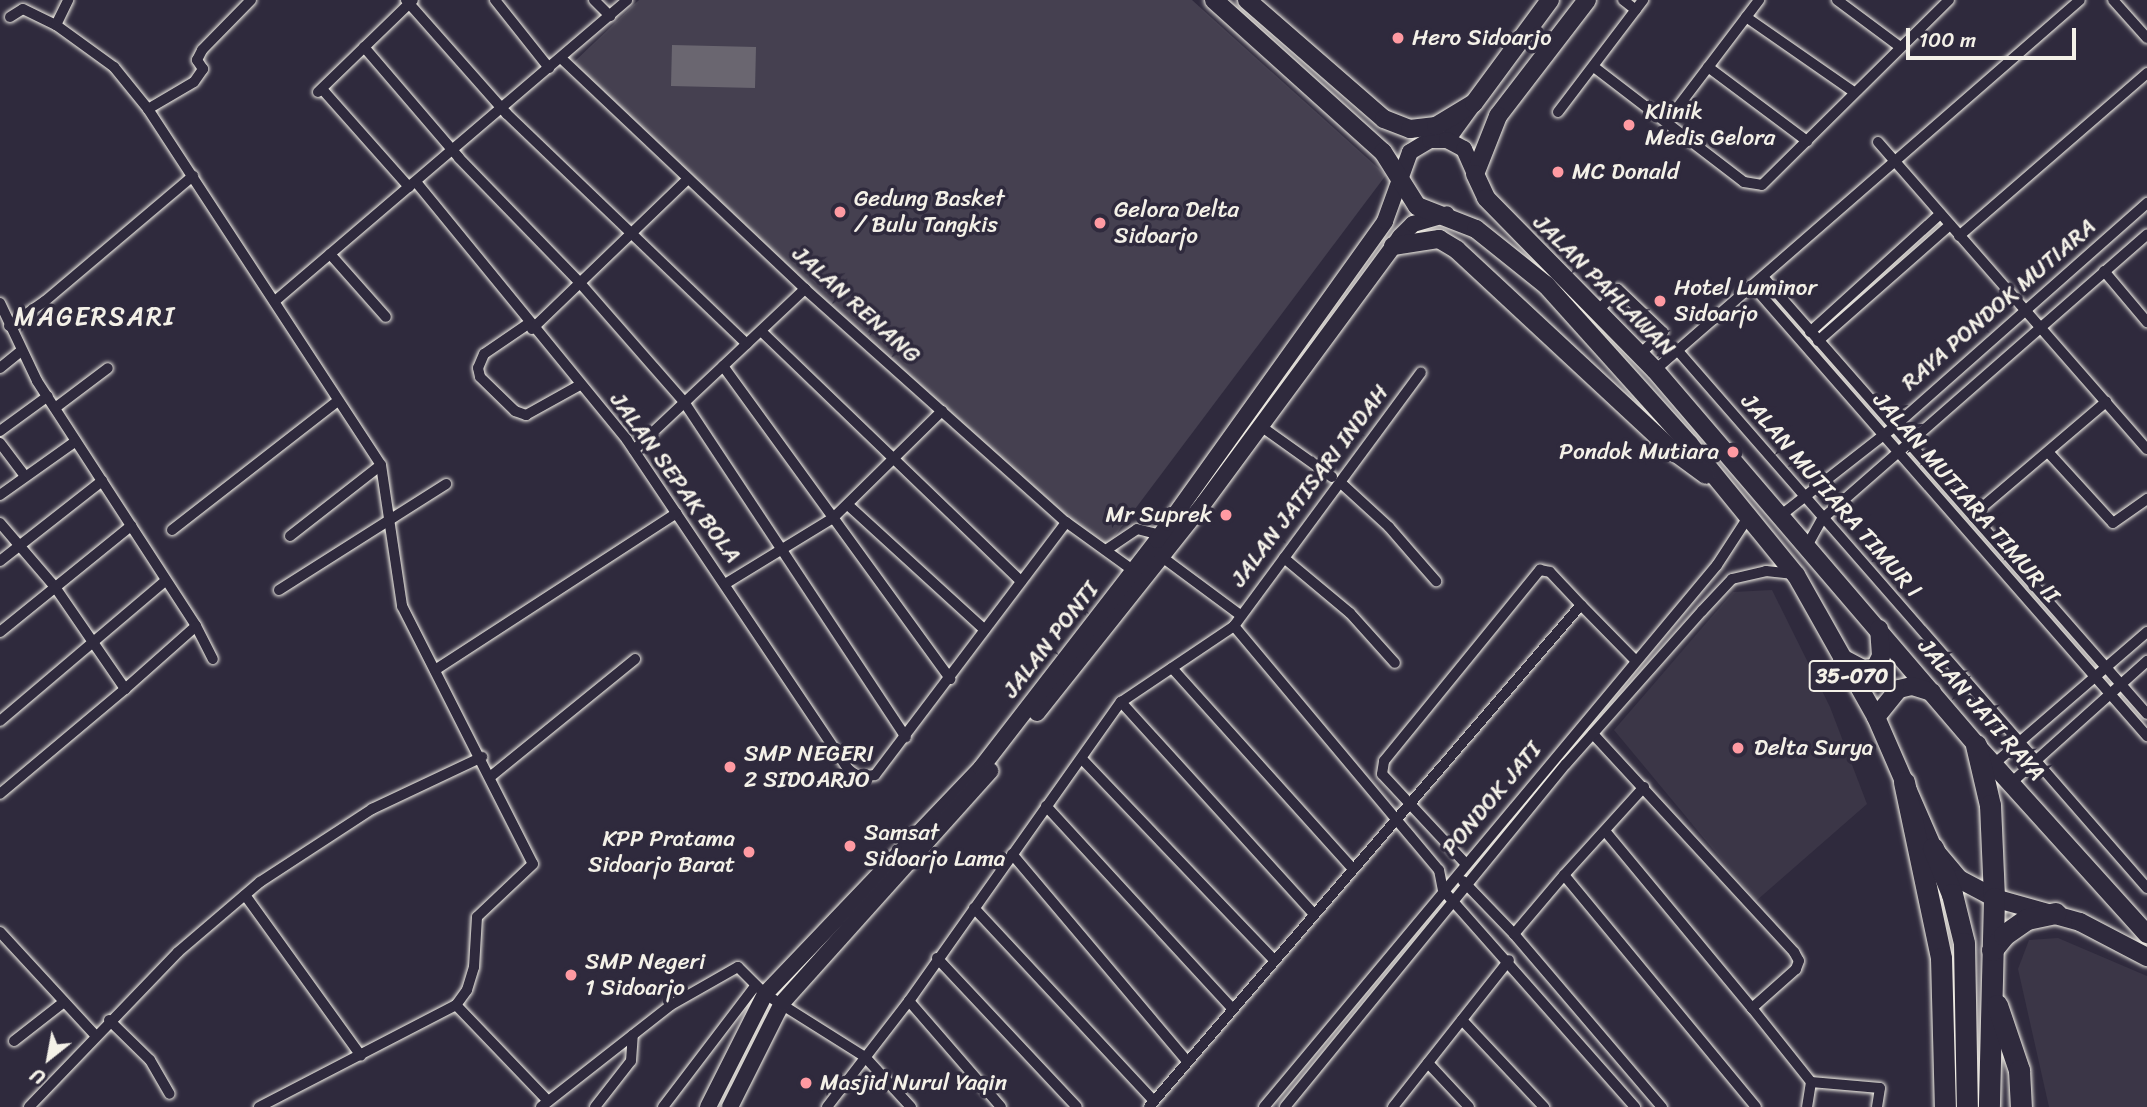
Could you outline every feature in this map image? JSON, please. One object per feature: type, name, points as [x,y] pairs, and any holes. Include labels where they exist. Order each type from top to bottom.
[{"type":"highway","points":[[1976,745],[1990,805],[1994,898],[1989,1107]]},
{"type":"highway","points":[[1904,782],[1941,958],[1945,1107]]},
{"type":"highway","points":[[1933,848],[1952,894],[1964,943],[1967,1107]]},
{"type":"highway","points":[[1992,950],[2004,935],[2026,919],[2055,913]]},
{"type":"highway","points":[[1993,993],[2019,1070],[2021,1107]]},
{"type":"main road","name":"JALAN PAHLAWAN","points":[[1214,0],[1369,138],[1400,177],[1417,205],[1447,214],[1503,247],[1546,285],[1606,347],[1749,516]]},
{"type":"main road","points":[[1247,0],[1384,119],[1410,129],[1441,133]]},
{"type":"main road","points":[[1400,177],[1406,158],[1416,146],[1441,133],[1475,103],[1550,0]]},
{"type":"main road","points":[[1475,174],[1498,116],[1587,0]]},
{"type":"main road","name":"JALAN PAHLAWAN","points":[[1441,133],[1464,149],[1486,198],[1505,222],[1599,310],[1655,370],[1780,516]]},
{"type":"main road","name":"JALAN PONTI","points":[[730,1107],[782,1003],[853,919],[953,817],[1162,557],[1385,221],[1400,177]]},
{"type":"main road","name":"JALAN PONTI","points":[[708,1107],[761,990],[981,768],[1161,535],[1198,499],[1262,427],[1393,246],[1413,225],[1447,214]]},
{"type":"main road","points":[[1393,246],[1439,239],[1457,250],[1672,450],[1733,497]]},
{"type":"main road","name":"35-070","points":[[1749,516],[1797,575],[1876,717],[1933,848],[1959,879],[1994,898],[2055,913],[2101,931],[2147,957]]},
{"type":"main road","name":"JALAN JATI RAYA","points":[[1780,516],[1976,745],[2147,934]]},
{"type":"main road","points":[[1841,657],[1863,669],[1875,668],[1881,656],[1879,629]]},
{"type":"main road","points":[[1876,717],[1899,689],[1912,686],[1932,692]]},
{"type":"street","points":[[56,25],[68,0]]},
{"type":"street","points":[[148,109],[194,82],[203,69],[197,60],[202,50],[251,0]]},
{"type":"street","points":[[495,0],[550,68]]},
{"type":"street","points":[[594,0],[610,16]]},
{"type":"street","points":[[275,301],[627,0]]},
{"type":"street","points":[[1623,0],[1636,10]]},
{"type":"street","points":[[1558,112],[1643,0]]},
{"type":"street","points":[[1669,118],[1759,0]]},
{"type":"street","points":[[1837,0],[1899,46]]},
{"type":"street","points":[[1596,64],[1669,118],[1744,182],[1754,186],[1768,182],[1899,46],[1949,0]]},
{"type":"street","points":[[1655,370],[1754,287],[2080,0]]},
{"type":"street","points":[[2113,0],[2147,38]]},
{"type":"street","points":[[747,344],[630,236],[502,109],[410,1],[364,47],[453,151],[580,284],[684,402],[906,737],[1066,522]]},
{"type":"street","points":[[10,17],[23,9],[56,25],[114,67],[148,109],[193,176],[381,465],[402,606],[482,757],[533,864],[477,917],[474,967],[467,990],[456,1005],[259,1107]]},
{"type":"street","points":[[1746,17],[1854,92]]},
{"type":"street","name":"JALAN SEPAK BOLA","points":[[364,47],[320,90],[412,184],[634,450],[848,769],[858,777],[875,775],[906,737]]},
{"type":"street","name":"JALAN RENANG","points":[[561,58],[805,289],[1066,522],[1134,570]]},
{"type":"street","points":[[1708,68],[1807,141]]},
{"type":"street","points":[[1959,236],[2147,73]]},
{"type":"street","points":[[1878,142],[2147,449]]},
{"type":"street","points":[[9,326],[45,302],[193,176]]},
{"type":"street","points":[[580,386],[526,415],[515,411],[480,377],[478,368],[484,354],[530,327],[580,284],[688,179]]},
{"type":"street","name":"RAYA PONDOK MUTIARA","points":[[1780,516],[1895,426],[2147,203]]},
{"type":"street","points":[[1814,336],[1940,214]]},
{"type":"street","points":[[1814,336],[1950,225]]},
{"type":"street","name":"RAYA PONDOK MUTIARA","points":[[1807,546],[1822,519],[2147,234]]},
{"type":"street","points":[[330,254],[386,317]]},
{"type":"street","points":[[2104,271],[2147,322]]},
{"type":"street","name":"JALAN MUTIARA TIMUR II","points":[[1764,278],[2147,714]]},
{"type":"street","name":"JALAN MUTIARA TIMUR II","points":[[1754,287],[2147,736]]},
{"type":"street","points":[[634,450],[805,289]]},
{"type":"street","points":[[1599,310],[1619,289],[1663,332],[1640,354]]},
{"type":"street","points":[[0,305],[21,351],[55,408],[164,582],[196,626],[213,659]]},
{"type":"street","points":[[761,331],[1021,581]]},
{"type":"street","points":[[0,368],[21,351]]},
{"type":"street","name":"JALAN MUTIARA TIMUR I","points":[[1678,351],[2147,888]]},
{"type":"street","points":[[723,366],[950,679]]},
{"type":"street","points":[[55,408],[108,368]]},
{"type":"street","name":"JALAN JATISARI INDAH","points":[[1121,702],[1237,621],[1284,558],[1336,480],[1422,372]]},
{"type":"street","points":[[0,431],[48,396]]},
{"type":"street","points":[[172,530],[338,401]]},
{"type":"street","points":[[1973,514],[2106,402]]},
{"type":"street","points":[[725,583],[780,547],[833,518],[896,461],[942,411]]},
{"type":"street","points":[[1262,427],[1336,480],[1389,527],[1436,581]]},
{"type":"street","points":[[0,495],[76,441]]},
{"type":"street","points":[[0,443],[25,476]]},
{"type":"street","points":[[2048,452],[2113,523],[2147,499]]},
{"type":"street","points":[[290,536],[381,465]]},
{"type":"street","points":[[0,561],[102,481]]},
{"type":"street","points":[[279,590],[387,517],[446,484]]},
{"type":"street","points":[[848,505],[985,630]]},
{"type":"street","points":[[435,670],[677,513]]},
{"type":"street","name":"PONDOK JATI","points":[[1264,1107],[1717,565],[1749,516]]},
{"type":"street","points":[[0,523],[55,587],[125,689]]},
{"type":"street","points":[[0,632],[131,526]]},
{"type":"street","points":[[1106,550],[1136,530],[1161,535]]},
{"type":"street","points":[[1162,557],[1237,621],[1394,820],[1439,870],[1457,876],[1469,886],[1514,934],[1662,1107]]},
{"type":"street","points":[[1284,558],[1350,613],[1395,663]]},
{"type":"street","points":[[1717,565],[1732,579],[1780,570],[1797,575]]},
{"type":"street","points":[[1466,864],[1407,805],[1382,774],[1384,761],[1540,570],[1550,572],[1636,661]]},
{"type":"street","name":"PONDOK JATI","points":[[1285,1107],[1593,734],[1732,579]]},
{"type":"street","points":[[0,721],[164,582]]},
{"type":"street","points":[[974,908],[1152,1104],[1351,867],[1581,606]]},
{"type":"street","points":[[0,794],[196,626]]},
{"type":"street","points":[[1994,764],[2147,632]]},
{"type":"street","points":[[490,777],[635,659]]},
{"type":"street","points":[[2011,783],[2147,661]]},
{"type":"street","points":[[1172,668],[1351,867]]},
{"type":"street","points":[[827,1107],[909,1001],[1121,702],[1314,914]]},
{"type":"street","points":[[1593,734],[1644,787],[1799,961],[1752,1009]]},
{"type":"street","points":[[29,1107],[109,1020],[178,952],[245,895],[372,809],[482,757]]},
{"type":"street","points":[[1082,760],[1274,960]]},
{"type":"street","points":[[1514,934],[1644,787]]},
{"type":"street","points":[[1046,806],[1231,1007]]},
{"type":"street","points":[[1605,831],[1811,1082],[1880,1088],[1877,1107]]},
{"type":"street","points":[[1012,854],[1187,1061]]},
{"type":"street","points":[[1439,870],[1443,890],[1509,960],[1635,1107]]},
{"type":"street","points":[[1564,875],[1756,1107]]},
{"type":"street","points":[[245,895],[361,1056]]},
{"type":"street","points":[[0,932],[95,1035]]},
{"type":"street","points":[[937,958],[1077,1107]]},
{"type":"street","points":[[1395,1106],[1509,960]]},
{"type":"street","points":[[456,1005],[544,1104],[671,1005],[738,967],[761,990],[865,1056],[911,1107]]},
{"type":"street","points":[[663,1107],[761,990]]},
{"type":"street","points":[[909,1001],[1001,1107]]},
{"type":"street","points":[[14,1041],[64,1002]]},
{"type":"street","points":[[109,1020],[150,1060],[170,1094]]},
{"type":"street","points":[[1462,1020],[1544,1107]]},
{"type":"street","points":[[596,1107],[631,1061],[633,1035]]},
{"type":"street","points":[[1428,1063],[1469,1107]]},
{"type":"street","points":[[1806,1105],[1811,1082]]},
{"type":"shaded area","points":[[639,0],[1192,0],[1386,175],[1105,549],[1066,522],[805,289],[573,63]]},
{"type":"shaded area","points":[[672,45],[756,47],[755,88],[671,86]]},
{"type":"shaded area","name":"Delta Surya","points":[[1772,590],[1830,707],[1867,804],[1756,901],[1614,730],[1733,592]]},
{"type":"shaded area","points":[[2058,938],[2147,976],[2147,1107],[2049,1107],[2018,969],[2029,940]]},
{"type":"place","name":"Hero Sidoarjo","points":[[1398,38]]},
{"type":"place","name":"Klinik Medis Gelora","points":[[1629,125]]},
{"type":"place","name":"MC Donald","points":[[1558,172]]},
{"type":"place","name":"Gedung Basket / Bulu Tangkis","points":[[840,212]]},
{"type":"place","name":"Gelora Delta Sidoarjo","points":[[1100,223]]},
{"type":"place","name":"Hotel Luminor Sidoarjo","points":[[1660,301]]},
{"type":"place","name":"Pondok Mutiara","points":[[1733,452]]},
{"type":"place","name":"Mr Suprek","points":[[1226,515]]},
{"type":"place","name":"Delta Surya","points":[[1738,748]]},
{"type":"place","name":"SMP NEGERI 2 SIDOARJO","points":[[730,767]]},
{"type":"place","name":"Samsat Sidoarjo Lama","points":[[850,846]]},
{"type":"place","name":"KPP Pratama Sidoarjo Barat","points":[[749,852]]},
{"type":"place","name":"SMP Negeri 1 Sidoarjo","points":[[571,975]]},
{"type":"place","name":"Masjid Nurul Yaqin","points":[[806,1083]]},
{"type":"district","name":"MAGERSARI","points":[[95,317]]}]
